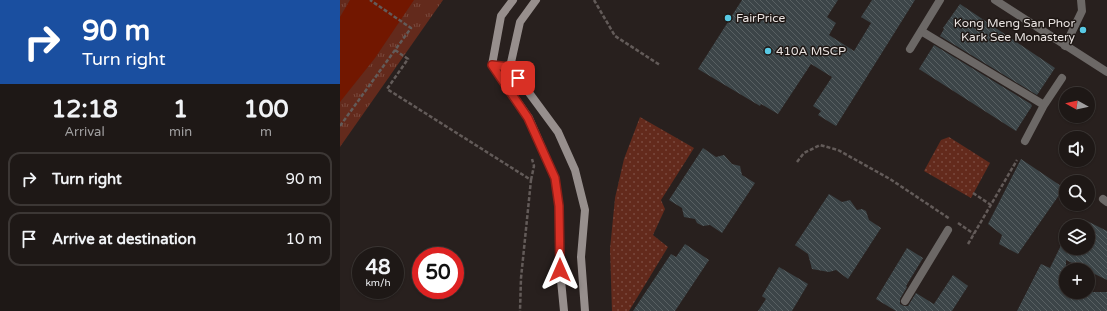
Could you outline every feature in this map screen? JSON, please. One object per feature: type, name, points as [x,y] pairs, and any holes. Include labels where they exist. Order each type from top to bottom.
[{"type":"main road","points":[[513,0],[501,16],[492,65],[528,118],[555,178],[559,206],[560,270],[564,311]]},
{"type":"main road","points":[[536,0],[520,22],[510,67],[558,132],[575,170],[585,210],[581,257],[585,311]]},
{"type":"street","points":[[910,49],[940,0]]},
{"type":"street","points":[[994,0],[1107,72]]},
{"type":"street","points":[[1065,46],[1082,11],[1081,0]]},
{"type":"street","points":[[921,31],[1044,105]]},
{"type":"street","points":[[492,65],[510,67]]},
{"type":"street","points":[[1025,141],[1044,105],[1062,78]]},
{"type":"street","points":[[905,301],[948,230]]},
{"type":"path","points":[[340,126],[411,28],[370,0]]},
{"type":"path","points":[[594,0],[616,36],[660,65]]},
{"type":"path","points":[[395,50],[408,59],[387,89],[532,180],[521,278],[520,311]]},
{"type":"path","points":[[797,162],[804,153],[820,145],[838,150],[890,179],[974,234]]},
{"type":"path","points":[[968,244],[1017,160]]},
{"type":"path","points":[[974,193],[991,204]]},
{"type":"green space","points":[[340,0],[443,0],[340,147]]},
{"type":"green space","points":[[640,117],[694,148],[661,200],[665,209],[653,235],[668,247],[629,311],[612,311],[610,249],[615,198],[624,159]]},
{"type":"green space","points":[[949,137],[990,163],[971,198],[924,171],[941,140]]},
{"type":"shaded area","points":[[350,0],[414,0],[375,58],[340,102],[340,17]]},
{"type":"building","name":"410A MSCP","points":[[742,0],[838,0],[827,17],[836,23],[829,35],[854,51],[871,23],[861,17],[872,0],[915,0],[836,126],[818,115],[821,111],[813,106],[832,77],[811,64],[778,114],[761,104],[760,106],[698,69]]},
{"type":"building","points":[[960,4],[1055,68],[1037,95],[940,36],[944,29],[943,28]]},
{"type":"building","points":[[934,45],[1031,104],[1032,106],[1016,131],[919,69]]},
{"type":"building","points":[[703,148],[716,157],[724,155],[732,164],[740,166],[742,175],[755,183],[722,233],[710,225],[703,226],[697,223],[695,219],[684,217],[682,208],[669,200]]},
{"type":"building","points":[[1021,159],[1059,185],[1059,195],[1018,254],[999,244],[1002,235],[988,224]]},
{"type":"building","points":[[829,194],[842,202],[850,200],[857,210],[862,209],[866,211],[869,220],[881,228],[848,279],[836,270],[829,272],[812,269],[808,254],[795,245]]},
{"type":"building","points":[[1095,225],[1107,231],[1107,280],[1095,274],[1095,263],[1072,263],[1066,260],[1066,263],[1059,263],[1059,299],[1095,299],[1095,292],[1107,292],[1107,311],[1017,311],[1041,264],[1050,268],[1059,249],[1059,255],[1095,255]]},
{"type":"building","points":[[685,244],[709,260],[675,311],[633,311],[671,254],[676,257]]},
{"type":"building","points":[[907,248],[923,258],[906,286],[907,287],[900,299],[900,304],[908,306],[916,293],[945,311],[896,311],[876,299]]},
{"type":"building","points":[[779,267],[808,284],[792,311],[758,311],[766,299],[762,296]]},
{"type":"building","points":[[953,275],[968,286],[952,311],[945,311],[934,304]]},
{"type":"place","name":"FairPrice","points":[[728,18]]},
{"type":"place","name":"Kong Meng San Phor Kark See Monastery","points":[[1083,30]]},
{"type":"place","name":"410A MSCP","points":[[768,51]]},
{"type":"route","points":[[518,78],[510,67],[492,65],[528,118],[555,178],[559,206],[560,270]]}]
